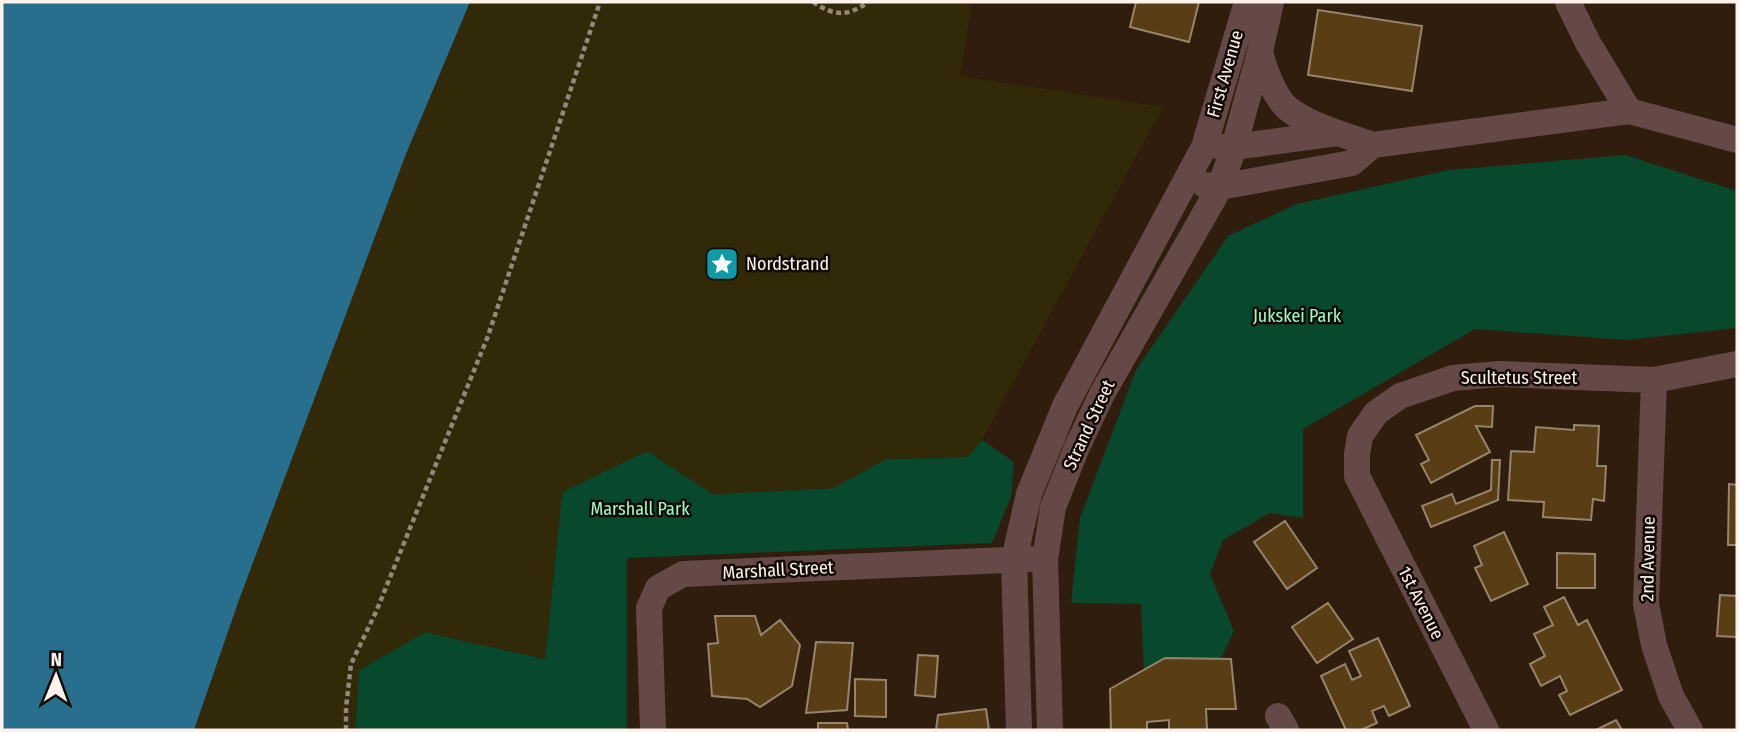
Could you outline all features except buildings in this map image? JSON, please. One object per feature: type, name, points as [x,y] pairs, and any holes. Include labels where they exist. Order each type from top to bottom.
[{"type":"street","name":"First Avenue","points":[[1204,147],[1247,2]]},
{"type":"street","name":"First Avenue","points":[[1234,147],[1271,2]]},
{"type":"street","points":[[1568,2],[1588,44],[1629,111]]},
{"type":"street","points":[[1259,52],[1266,75],[1285,106],[1309,122],[1373,145],[1629,111],[1737,140]]},
{"type":"street","points":[[1204,147],[1234,147],[1338,133]]},
{"type":"street","points":[[1185,181],[1220,187],[1352,163],[1373,145]]},
{"type":"street","name":"Strand Street","points":[[1019,730],[1014,559],[1029,494],[1065,406],[1204,147]]},
{"type":"street","name":"Strand Street","points":[[1050,730],[1045,559],[1053,507],[1102,394],[1220,187],[1234,147]]},
{"type":"street","name":"Scultetus Street","points":[[1357,476],[1360,436],[1376,413],[1400,396],[1453,378],[1499,374],[1654,380],[1737,364]]},
{"type":"street","name":"2nd Avenue","points":[[1654,380],[1646,604],[1654,645],[1671,696],[1690,730]]},
{"type":"street","name":"1st Avenue","points":[[1357,476],[1486,730]]},
{"type":"street","name":"Marshall Street","points":[[653,730],[649,608],[659,588],[683,574],[1045,559]]},
{"type":"path","points":[[346,730],[351,664],[376,612],[488,337],[600,2]]},
{"type":"path","points":[[813,2],[828,11],[843,13],[855,12],[868,2]]},
{"type":"green space","name":"Jukskei Park","points":[[1625,155],[1737,191],[1737,328],[1627,340],[1475,329],[1303,429],[1303,518],[1270,513],[1223,540],[1210,574],[1234,631],[1220,660],[1144,673],[1141,604],[1071,603],[1080,518],[1136,370],[1228,236],[1297,204],[1449,170]]},
{"type":"green space","name":"Marshall Park","points":[[982,440],[1014,462],[1011,497],[992,543],[627,558],[627,730],[355,730],[359,670],[425,632],[545,659],[562,492],[647,451],[713,494],[833,488],[886,459],[967,457]]},
{"type":"sand","name":"Nordstrand","points":[[470,2],[972,2],[960,76],[1163,107],[982,440],[967,457],[886,459],[833,488],[713,494],[647,451],[562,492],[545,659],[425,632],[359,670],[355,730],[194,730],[239,600],[406,154]]},
{"type":"water","points":[[2,2],[470,2],[406,154],[239,600],[194,730],[2,730]]},
{"type":"place","name":"Nordstrand","points":[[722,264]]}]
